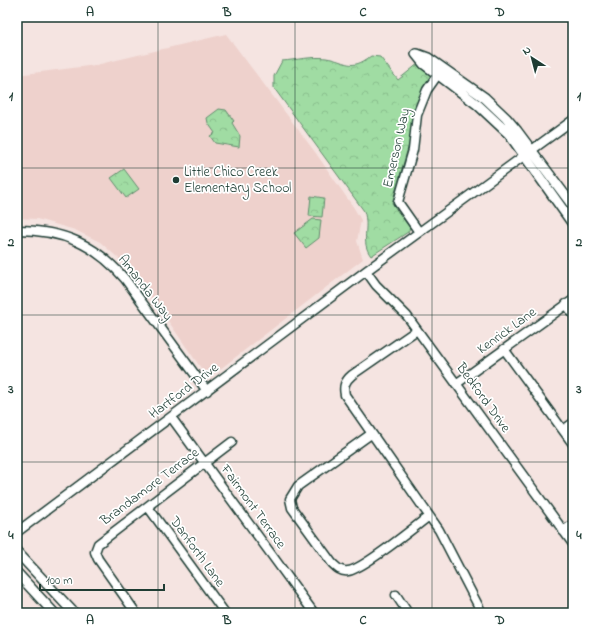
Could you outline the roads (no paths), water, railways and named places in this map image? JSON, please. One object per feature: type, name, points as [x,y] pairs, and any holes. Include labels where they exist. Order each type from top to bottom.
[{"type":"street","points":[[440,72],[485,98],[518,130],[573,206]]},
{"type":"street","points":[[440,72],[509,134],[573,224]]},
{"type":"street","name":"Emerson Way","points":[[419,232],[398,202],[413,150],[417,116],[427,90],[440,72]]},
{"type":"street","name":"Hartford Drive","points":[[17,532],[366,271],[573,120]]},
{"type":"street","name":"Amanda Way","points":[[17,230],[34,230],[70,237],[94,250],[111,263],[125,279],[207,391]]},
{"type":"street","name":"Bedford Drive","points":[[366,271],[376,285],[407,316],[573,544]]},
{"type":"street","points":[[570,302],[573,314]]},
{"type":"street","name":"Kenrick Lane","points":[[456,384],[570,302]]},
{"type":"street","points":[[417,330],[346,380],[343,387],[344,395],[439,530],[482,613]]},
{"type":"street","points":[[504,349],[573,444]]},
{"type":"street","name":"Fairmont Terrace","points":[[171,417],[314,613]]},
{"type":"street","points":[[563,430],[573,423]]},
{"type":"street","points":[[371,434],[298,486],[290,499],[292,508],[332,563],[339,570],[347,572],[363,565],[430,516]]},
{"type":"street","name":"Brandamore Terrace","points":[[136,613],[98,559],[95,552],[98,544],[232,442]]},
{"type":"street","name":"Danforth Lane","points":[[148,507],[225,613]]},
{"type":"street","points":[[563,531],[573,524]]},
{"type":"street","points":[[17,552],[74,613]]},
{"type":"street","points":[[17,573],[54,613]]},
{"type":"street","points":[[396,595],[408,613]]},
{"type":"place","name":"Little Chico Creek Elementary School","points":[[176,180]]}]
